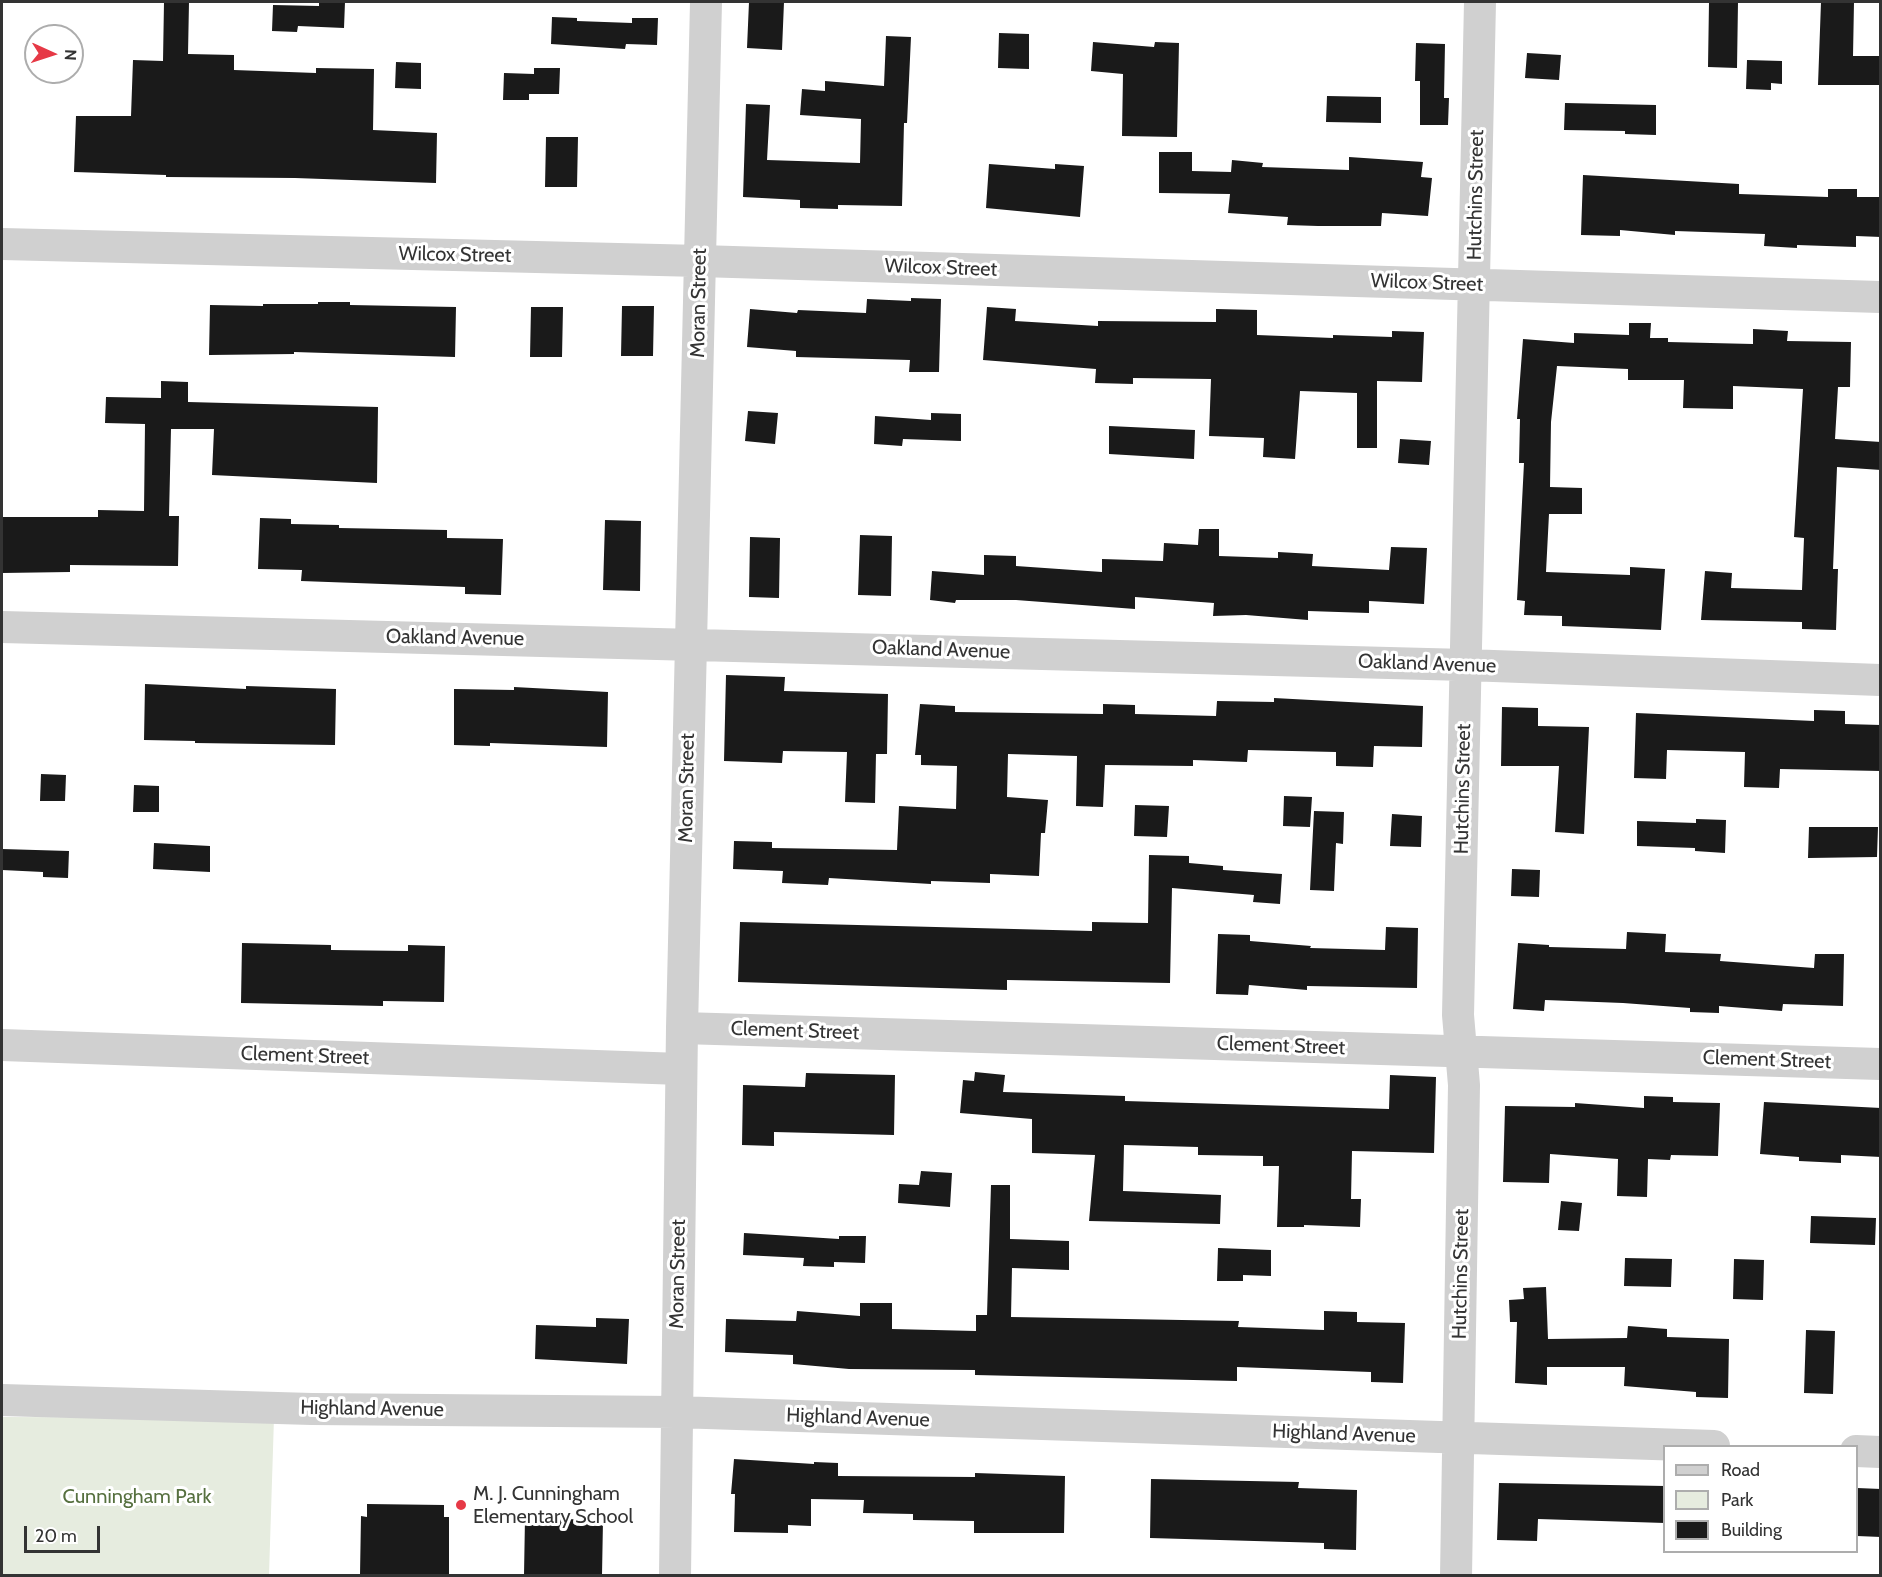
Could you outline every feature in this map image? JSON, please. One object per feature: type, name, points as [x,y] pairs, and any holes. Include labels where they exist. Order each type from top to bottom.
[{"type":"street","name":"Moran Street","points":[[675,1575],[681,1069],[706,2]]},
{"type":"street","name":"Hutchins Street","points":[[1456,1575],[1464,1085],[1458,1015],[1480,2]]},
{"type":"street","name":"Wilcox Street","points":[[2,243],[700,261],[1881,297]]},
{"type":"street","name":"Oakland Avenue","points":[[2,627],[691,643],[1466,665],[1881,680]]},
{"type":"street","name":"Clement Street","points":[[682,1028],[1881,1064]]},
{"type":"street","name":"Clement Street","points":[[2,1045],[681,1069]]},
{"type":"street","name":"Highland Avenue","points":[[2,1400],[312,1409],[676,1412],[1682,1445]]},
{"type":"street","points":[[1858,1451],[1881,1452]]},
{"type":"green space","name":"Cunningham Park","points":[[2,1417],[274,1418],[269,1575],[2,1576]]},
{"type":"building","points":[[164,2],[189,2],[188,54],[234,55],[234,70],[316,73],[316,68],[374,69],[373,130],[437,133],[436,183],[295,178],[166,177],[166,175],[74,172],[76,116],[131,116],[133,60],[163,61]]},
{"type":"building","points":[[319,2],[345,2],[344,28],[298,26],[297,32],[272,31],[273,5],[319,6]]},
{"type":"building","points":[[749,2],[784,2],[782,50],[747,48]]},
{"type":"building","points":[[1709,2],[1738,2],[1737,68],[1708,67]]},
{"type":"building","points":[[1821,2],[1854,2],[1853,56],[1881,56],[1881,85],[1818,85]]},
{"type":"building","points":[[552,17],[577,18],[577,21],[632,23],[632,18],[658,18],[657,45],[626,44],[625,49],[551,44]]},
{"type":"building","points":[[999,33],[1029,34],[1029,69],[998,68]]},
{"type":"building","points":[[886,36],[911,37],[907,123],[904,123],[902,206],[838,205],[838,209],[800,208],[800,200],[743,197],[746,104],[770,105],[767,160],[860,163],[861,119],[800,115],[802,89],[825,91],[825,81],[884,86]]},
{"type":"building","points":[[1093,42],[1154,47],[1155,42],[1179,43],[1177,137],[1122,136],[1123,74],[1091,71]]},
{"type":"building","points":[[1416,43],[1445,44],[1444,98],[1449,98],[1448,125],[1420,125],[1420,81],[1415,81]]},
{"type":"building","points":[[1527,53],[1561,55],[1559,80],[1525,78]]},
{"type":"building","points":[[1747,60],[1782,61],[1782,84],[1771,83],[1771,90],[1746,89]]},
{"type":"building","points":[[396,62],[421,63],[421,89],[395,88]]},
{"type":"building","points":[[534,68],[560,68],[559,94],[529,94],[529,100],[503,100],[504,73],[534,74]]},
{"type":"building","points":[[1327,96],[1381,97],[1381,123],[1326,122]]},
{"type":"building","points":[[1565,103],[1656,105],[1656,135],[1625,134],[1625,131],[1564,130]]},
{"type":"building","points":[[546,137],[578,137],[577,187],[545,187]]},
{"type":"building","points":[[1159,152],[1192,152],[1192,171],[1231,172],[1232,160],[1263,163],[1262,167],[1349,170],[1349,157],[1423,162],[1421,177],[1432,178],[1428,216],[1382,213],[1381,226],[1318,226],[1287,225],[1288,217],[1228,213],[1230,194],[1159,193]]},
{"type":"building","points":[[989,164],[1055,169],[1055,164],[1084,166],[1080,217],[986,208]]},
{"type":"building","points":[[1583,175],[1739,184],[1739,194],[1828,197],[1828,189],[1857,189],[1857,197],[1881,197],[1881,237],[1856,236],[1856,247],[1797,245],[1797,248],[1764,246],[1765,234],[1675,231],[1675,235],[1620,230],[1620,236],[1581,235]]},
{"type":"building","points":[[911,298],[941,299],[939,372],[909,372],[910,360],[796,357],[796,351],[747,347],[750,309],[797,313],[798,310],[866,313],[867,299],[911,301]]},
{"type":"building","points":[[318,302],[350,302],[350,305],[456,307],[455,357],[294,352],[294,354],[209,355],[210,305],[263,306],[263,304],[318,304]]},
{"type":"building","points":[[622,306],[654,306],[653,356],[621,356]]},
{"type":"building","points":[[531,307],[563,307],[562,357],[530,357]]},
{"type":"building","points":[[987,307],[1016,309],[1015,321],[1098,326],[1098,321],[1216,322],[1216,309],[1257,310],[1257,335],[1333,338],[1333,335],[1392,337],[1392,331],[1424,332],[1422,382],[1377,381],[1377,448],[1357,448],[1357,393],[1300,391],[1295,459],[1263,457],[1264,438],[1209,436],[1211,379],[1133,378],[1133,384],[1095,383],[1096,369],[983,360]]},
{"type":"building","points":[[1629,323],[1651,323],[1650,338],[1668,338],[1668,342],[1753,344],[1753,329],[1788,331],[1787,341],[1851,342],[1850,387],[1838,387],[1835,439],[1881,442],[1881,470],[1837,467],[1833,569],[1838,569],[1836,630],[1802,629],[1802,622],[1701,620],[1705,571],[1732,573],[1731,588],[1802,590],[1804,538],[1794,537],[1803,389],[1733,386],[1733,409],[1683,408],[1684,380],[1628,380],[1628,369],[1557,366],[1551,422],[1550,487],[1582,488],[1582,514],[1549,514],[1546,572],[1630,575],[1630,567],[1665,569],[1661,630],[1562,626],[1562,616],[1524,615],[1525,601],[1517,600],[1524,463],[1519,463],[1520,419],[1517,419],[1523,339],[1574,343],[1574,333],[1629,335]]},
{"type":"building","points":[[161,381],[188,382],[188,402],[378,407],[377,483],[212,475],[214,429],[171,429],[169,516],[179,516],[178,566],[70,565],[70,572],[2,573],[2,517],[98,517],[98,510],[144,511],[145,424],[105,423],[106,397],[161,398]]},
{"type":"building","points":[[748,411],[778,413],[775,444],[745,441]]},
{"type":"building","points":[[931,413],[961,414],[961,441],[903,439],[902,446],[874,444],[875,416],[931,420]]},
{"type":"building","points":[[1109,426],[1195,430],[1194,459],[1109,454]]},
{"type":"building","points":[[1400,439],[1431,441],[1429,465],[1398,463]]},
{"type":"building","points":[[260,518],[291,519],[291,524],[339,525],[339,528],[447,530],[447,538],[503,539],[501,595],[465,594],[465,587],[301,581],[302,570],[258,569]]},
{"type":"building","points":[[605,520],[641,521],[640,591],[603,590]]},
{"type":"building","points":[[1199,529],[1219,529],[1219,556],[1278,558],[1278,552],[1313,554],[1312,566],[1389,570],[1391,547],[1427,548],[1424,604],[1369,601],[1369,613],[1308,611],[1308,620],[1246,615],[1213,616],[1214,603],[1135,597],[1135,609],[1016,600],[956,600],[955,603],[930,600],[932,571],[984,575],[984,555],[1016,556],[1016,566],[1102,572],[1102,559],[1163,561],[1164,543],[1198,545]]},
{"type":"building","points":[[860,535],[892,536],[891,596],[858,595]]},
{"type":"building","points":[[750,537],[780,538],[779,598],[749,597]]},
{"type":"building","points":[[726,675],[785,677],[784,691],[888,694],[887,754],[876,754],[875,803],[845,802],[847,752],[783,751],[782,763],[724,761]]},
{"type":"building","points":[[145,684],[246,689],[246,686],[336,689],[335,745],[144,740]]},
{"type":"building","points":[[514,687],[608,692],[607,747],[490,743],[490,746],[454,745],[454,689],[514,690]]},
{"type":"building","points":[[1274,698],[1423,706],[1422,747],[1374,746],[1373,767],[1336,766],[1336,752],[1248,750],[1247,762],[1193,760],[1193,766],[1105,765],[1103,807],[1076,806],[1077,756],[1008,754],[1007,797],[1048,800],[1045,833],[1041,833],[1039,876],[990,874],[990,883],[931,881],[931,884],[829,878],[828,885],[782,883],[783,871],[733,869],[734,841],[772,842],[772,848],[897,850],[899,806],[956,809],[957,766],[921,765],[921,755],[915,755],[920,704],[955,706],[955,712],[1103,714],[1103,704],[1135,705],[1135,714],[1216,716],[1217,701],[1274,702]]},
{"type":"building","points":[[1502,707],[1538,708],[1538,726],[1589,727],[1584,834],[1555,832],[1559,766],[1501,766]]},
{"type":"building","points":[[1814,710],[1845,711],[1845,724],[1881,725],[1881,771],[1780,769],[1779,788],[1744,787],[1745,752],[1667,750],[1666,779],[1634,778],[1636,713],[1814,721]]},
{"type":"building","points":[[41,774],[66,775],[65,801],[40,801]]},
{"type":"building","points":[[134,785],[159,786],[159,812],[133,812]]},
{"type":"building","points":[[1284,796],[1312,797],[1310,827],[1283,826]]},
{"type":"building","points":[[1135,805],[1169,806],[1167,837],[1134,836]]},
{"type":"building","points":[[1314,811],[1344,812],[1343,844],[1336,843],[1334,891],[1310,890]]},
{"type":"building","points":[[1392,814],[1422,816],[1421,847],[1390,846]]},
{"type":"building","points":[[1696,819],[1726,820],[1725,853],[1695,851],[1695,848],[1637,846],[1637,821],[1696,823]]},
{"type":"building","points":[[1809,827],[1878,827],[1877,857],[1808,858]]},
{"type":"building","points":[[154,843],[210,846],[210,872],[153,869]]},
{"type":"building","points":[[2,849],[69,851],[68,878],[43,877],[43,872],[2,870]]},
{"type":"building","points":[[1149,855],[1189,856],[1189,863],[1223,866],[1223,870],[1282,874],[1280,904],[1253,902],[1254,895],[1172,888],[1170,983],[1007,980],[1007,990],[738,982],[740,922],[1092,931],[1092,922],[1148,923]]},
{"type":"building","points":[[1512,869],[1540,870],[1539,897],[1511,896]]},
{"type":"building","points":[[1386,927],[1418,928],[1417,988],[1307,986],[1307,990],[1249,985],[1248,995],[1216,994],[1218,934],[1250,935],[1250,941],[1311,946],[1310,948],[1385,950]]},
{"type":"building","points":[[1627,932],[1666,934],[1665,952],[1721,954],[1720,961],[1814,968],[1815,954],[1844,954],[1843,1006],[1783,1004],[1782,1011],[1719,1006],[1719,1013],[1690,1012],[1690,1008],[1545,1000],[1544,1011],[1513,1009],[1518,943],[1549,945],[1549,947],[1626,949]]},
{"type":"building","points":[[242,943],[331,945],[331,950],[408,951],[408,945],[445,946],[444,1002],[383,1001],[383,1006],[241,1003]]},
{"type":"building","points":[[975,1072],[1005,1075],[1003,1092],[1125,1096],[1125,1101],[1389,1109],[1390,1075],[1436,1077],[1434,1153],[1352,1151],[1351,1199],[1361,1199],[1360,1227],[1304,1225],[1304,1227],[1277,1227],[1279,1166],[1263,1166],[1263,1156],[1198,1155],[1198,1147],[1124,1145],[1123,1191],[1221,1195],[1220,1224],[1089,1221],[1095,1155],[1032,1153],[1032,1119],[960,1113],[963,1080],[974,1081]]},
{"type":"building","points":[[806,1073],[895,1075],[894,1135],[774,1132],[774,1146],[742,1145],[743,1085],[805,1087]]},
{"type":"building","points":[[1644,1096],[1673,1097],[1673,1102],[1720,1103],[1718,1156],[1671,1155],[1670,1160],[1648,1159],[1647,1197],[1617,1196],[1618,1159],[1550,1154],[1549,1183],[1503,1182],[1505,1106],[1575,1107],[1575,1103],[1644,1108]]},
{"type":"building","points":[[1764,1102],[1881,1108],[1881,1157],[1841,1155],[1841,1163],[1799,1161],[1799,1157],[1760,1154]]},
{"type":"building","points":[[921,1171],[952,1173],[950,1207],[898,1203],[899,1184],[919,1185]]},
{"type":"building","points":[[991,1185],[1010,1185],[1010,1239],[1069,1241],[1069,1270],[1012,1268],[1011,1317],[1239,1321],[1238,1327],[1324,1330],[1324,1311],[1357,1312],[1357,1322],[1405,1323],[1403,1383],[1371,1382],[1371,1372],[1237,1367],[1237,1381],[975,1375],[975,1370],[849,1369],[793,1364],[793,1355],[725,1352],[726,1319],[796,1321],[797,1311],[860,1316],[860,1303],[892,1303],[892,1329],[976,1331],[976,1315],[987,1315]]},
{"type":"building","points":[[1561,1201],[1582,1203],[1579,1231],[1558,1230]]},
{"type":"building","points":[[1811,1216],[1876,1218],[1875,1245],[1810,1243]]},
{"type":"building","points":[[744,1233],[839,1239],[839,1236],[866,1236],[865,1263],[834,1262],[834,1267],[803,1266],[804,1258],[743,1255]]},
{"type":"building","points":[[1218,1248],[1271,1250],[1271,1276],[1243,1275],[1243,1281],[1217,1281]]},
{"type":"building","points":[[1625,1258],[1672,1259],[1671,1287],[1624,1286]]},
{"type":"building","points":[[1734,1259],[1764,1260],[1763,1300],[1733,1299]]},
{"type":"building","points":[[1546,1287],[1548,1339],[1627,1338],[1628,1326],[1667,1329],[1667,1337],[1729,1339],[1728,1398],[1696,1397],[1696,1392],[1624,1386],[1625,1367],[1547,1367],[1547,1385],[1515,1383],[1517,1322],[1510,1322],[1509,1300],[1524,1299],[1523,1288]]},
{"type":"building","points":[[596,1318],[629,1319],[627,1364],[535,1359],[536,1325],[596,1327]]},
{"type":"building","points":[[1806,1330],[1835,1331],[1833,1394],[1804,1393]]},
{"type":"building","points":[[734,1459],[814,1464],[814,1462],[838,1463],[838,1476],[975,1477],[975,1473],[1065,1476],[1064,1533],[974,1533],[974,1521],[913,1520],[913,1514],[863,1513],[864,1500],[811,1499],[811,1526],[788,1525],[788,1533],[734,1532],[735,1494],[731,1494]]},
{"type":"building","points":[[1151,1479],[1299,1482],[1298,1488],[1357,1490],[1356,1550],[1324,1549],[1324,1543],[1150,1538]]},
{"type":"building","points":[[1499,1483],[1663,1486],[1663,1523],[1538,1519],[1537,1541],[1497,1540]]},
{"type":"building","points":[[1858,1488],[1881,1489],[1881,1537],[1858,1536]]},
{"type":"building","points":[[367,1504],[444,1505],[444,1517],[449,1517],[449,1575],[360,1575],[361,1516],[367,1517]]},
{"type":"building","points":[[525,1518],[603,1520],[602,1575],[524,1575]]},
{"type":"place","name":"M. J. Cunningham Elementary School","points":[[461,1505]]}]
